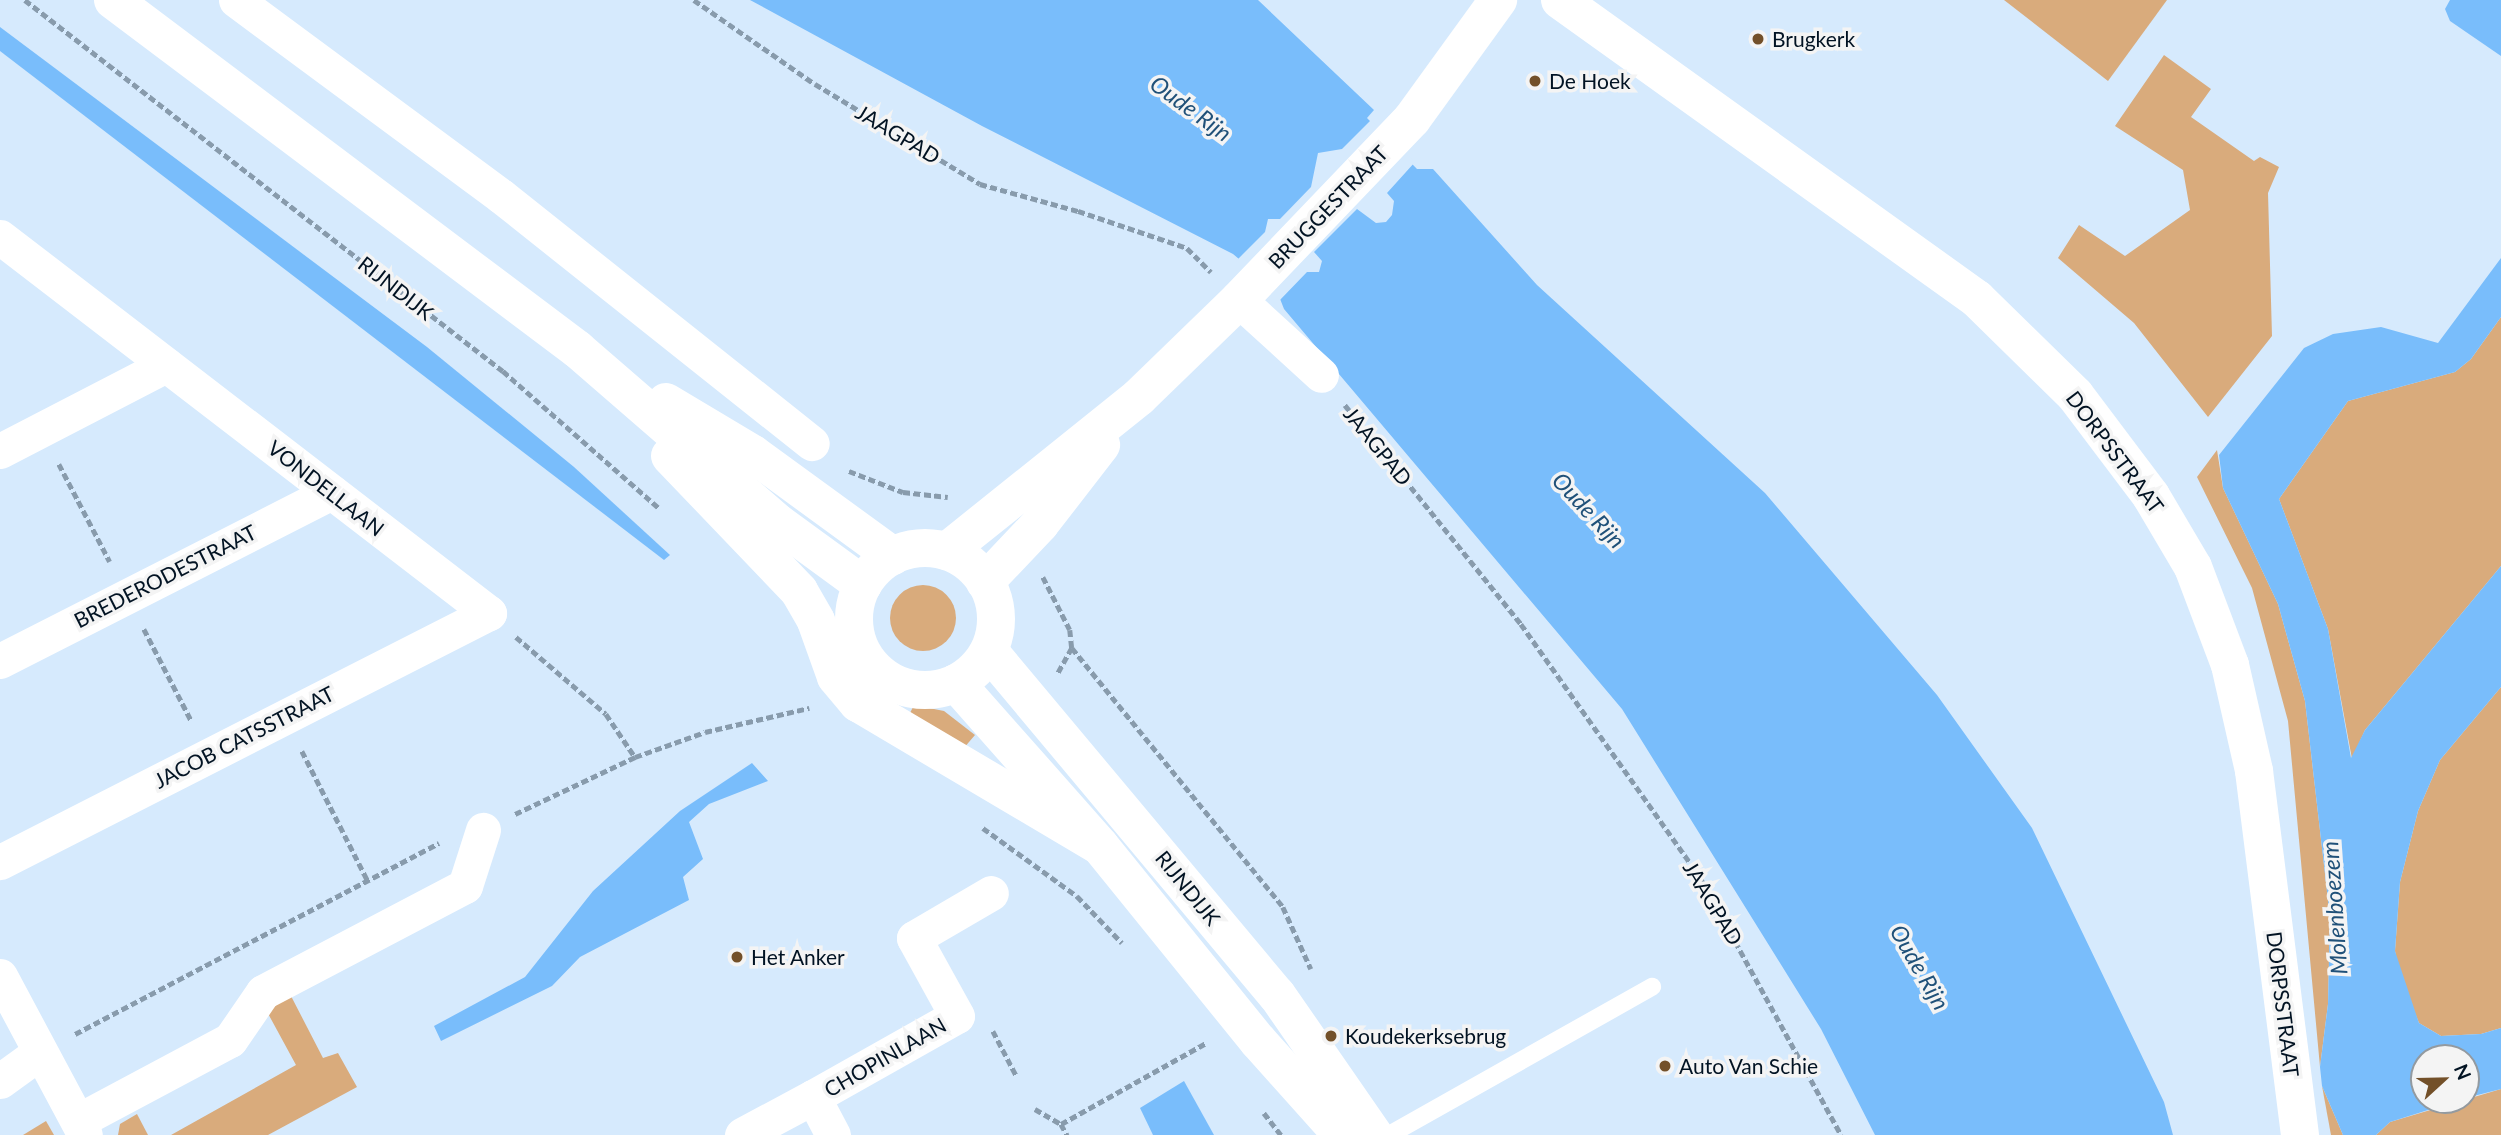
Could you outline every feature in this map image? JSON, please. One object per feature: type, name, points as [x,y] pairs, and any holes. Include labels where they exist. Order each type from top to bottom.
[{"type":"main road","points":[[113,0],[578,349],[778,523],[863,585]]},
{"type":"main road","name":"BRUGGESTRAAT","points":[[947,551],[1139,397],[1248,290],[1392,140],[1436,89],[1498,0]]},
{"type":"main road","name":"DORPSSTRAAT","points":[[1560,0],[1977,299],[2075,395],[2151,496],[2193,567],[2230,666],[2254,771],[2300,1135]]},
{"type":"main road","points":[[578,349],[752,454],[893,556]]},
{"type":"main road","points":[[578,349],[692,481],[799,590],[816,621],[836,677],[858,703],[1100,846]]},
{"type":"main road","name":"BRUGGESTRAAT","points":[[985,582],[1040,524],[1139,397]]},
{"type":"main road","points":[[911,549],[947,551],[973,567],[985,582],[995,609],[989,651],[981,664],[956,683],[925,690],[907,688],[875,670],[857,638],[856,602],[863,585],[893,556],[911,549]]},
{"type":"main road","name":"RIJNDIJK","points":[[989,651],[1277,995],[1374,1135]]},
{"type":"main road","name":"RIJNDIJK","points":[[956,683],[1100,846],[1258,1041],[1342,1135]]},
{"type":"street","points":[[236,0],[501,196],[812,443]]},
{"type":"street","name":"VONDELLAAN","points":[[5,246],[166,365],[489,613]]},
{"type":"street","points":[[1248,290],[1321,375]]},
{"type":"street","points":[[0,451],[166,365]]},
{"type":"street","points":[[746,392],[752,454]]},
{"type":"street","name":"BREDERODESTRAAT","points":[[0,661],[331,492]]},
{"type":"street","name":"JACOB CATSSTRAAT","points":[[0,862],[489,613]]},
{"type":"street","points":[[0,976],[81,1128],[230,1040],[262,992],[465,886],[483,830]]},
{"type":"street","name":"CHOPINLAAN","points":[[742,1135],[957,1016],[914,937],[991,893]]},
{"type":"street","points":[[0,1081],[40,1052]]},
{"type":"street","name":"CHOPINLAAN","points":[[813,1097],[833,1135]]},
{"type":"lane","points":[[1390,1135],[1652,986]]},
{"type":"path","name":"RIJNDIJK","points":[[25,0],[503,371],[671,519]]},
{"type":"path","name":"JAAGPAD","points":[[694,0],[815,84],[980,184],[1078,211],[1187,248],[1248,290]]},
{"type":"path","name":"JAAGPAD","points":[[1321,375],[1521,624],[1700,877],[1841,1135]]},
{"type":"path","points":[[41,430],[209,755]]},
{"type":"path","points":[[845,469],[902,492],[952,496]]},
{"type":"path","points":[[489,613],[606,713],[635,757]]},
{"type":"path","points":[[1072,648],[1283,907],[1316,982]]},
{"type":"path","points":[[40,1052],[367,878],[456,834],[483,830],[635,757],[705,732],[809,708]]},
{"type":"path","points":[[285,717],[367,878]]},
{"type":"path","points":[[974,822],[1077,896],[1127,948]]},
{"type":"path","name":"CHOPINLAAN","points":[[957,1016],[988,1020],[1017,1077]]},
{"type":"path","points":[[1198,1034],[1214,1054]]},
{"type":"path","points":[[1061,1124],[1206,1043]]},
{"type":"path","points":[[1256,1104],[1281,1135]]},
{"type":"path","points":[[1035,1109],[1061,1124],[1067,1135]]},
{"type":"shaded area","points":[[2004,0],[2167,0],[2108,81]]},
{"type":"shaded area","points":[[2164,55],[2211,89],[2191,117],[2254,161],[2260,157],[2279,167],[2268,193],[2272,336],[2208,417],[2134,323],[2058,258],[2079,225],[2125,256],[2190,210],[2183,170],[2115,126]]},
{"type":"shaded area","points":[[2501,317],[2501,566],[2365,730],[2352,759],[2328,629],[2279,499],[2348,401],[2455,372],[2471,359]]},
{"type":"shaded area","points":[[2217,450],[2223,488],[2278,604],[2305,701],[2330,917],[2328,1004],[2320,1067],[2288,721],[2252,588],[2197,477]]},
{"type":"shaded area","points":[[923,585],[946,595],[956,618],[946,641],[923,651],[900,641],[890,618],[900,595]]},
{"type":"shaded area","points":[[2501,687],[2501,1028],[2481,1034],[2441,1036],[2419,1023],[2400,977],[2395,951],[2400,882],[2418,811],[2440,760]]},
{"type":"shaded area","points":[[914,705],[944,711],[975,735],[963,749],[909,715]]},
{"type":"shaded area","points":[[291,996],[323,1058],[338,1053],[357,1087],[268,1135],[171,1135],[296,1065],[265,1008]]},
{"type":"shaded area","points":[[2322,1086],[2343,1135],[2331,1135]]},
{"type":"shaded area","points":[[2501,1089],[2501,1135],[2376,1135],[2390,1122],[2417,1114],[2480,1114],[2480,1095]]},
{"type":"shaded area","points":[[137,1114],[148,1135],[118,1135],[120,1124]]},
{"type":"shaded area","points":[[46,1121],[54,1135],[23,1135]]},
{"type":"water","name":"Oude Rijn","points":[[750,0],[1258,0],[1374,110],[1367,118],[1417,169],[1433,169],[1537,285],[1765,493],[1937,695],[2032,828],[2164,1102],[2173,1135],[1875,1135],[1821,1029],[1622,709],[1284,309],[1277,291],[1233,254],[982,126]]},
{"type":"water","points":[[2450,0],[2501,0],[2501,56],[2450,21],[2445,9]]},
{"type":"water","points":[[0,27],[427,347],[574,467],[670,555],[664,560],[0,51]]},
{"type":"water","name":"Molenboezem","points":[[2501,258],[2501,317],[2471,359],[2455,372],[2348,401],[2279,499],[2328,629],[2351,758],[2365,730],[2501,566],[2501,687],[2440,760],[2418,811],[2400,882],[2395,951],[2419,1023],[2441,1036],[2481,1034],[2501,1028],[2501,1089],[2480,1094],[2480,1044],[2410,1044],[2410,1114],[2415,1114],[2390,1122],[2376,1135],[2343,1135],[2322,1086],[2320,1067],[2328,1004],[2330,917],[2305,701],[2278,604],[2223,488],[2219,455],[2304,348],[2333,334],[2381,327],[2438,343]]},
{"type":"water","points":[[752,763],[768,781],[709,804],[689,822],[703,859],[683,877],[689,900],[580,957],[552,986],[441,1041],[434,1026],[525,977],[593,891],[680,811]]},
{"type":"water","points":[[1184,1081],[1214,1135],[1153,1135],[1140,1108]]},
{"type":"pier","points":[[1371,120],[1415,162],[1387,193],[1394,201],[1392,215],[1386,222],[1376,223],[1357,209],[1314,252],[1322,261],[1319,272],[1307,272],[1279,301],[1236,261],[1265,232],[1268,219],[1280,219],[1311,187],[1318,153],[1342,149]]},
{"type":"place","name":"Brugkerk","points":[[1758,39]]},
{"type":"place","name":"De Hoek","points":[[1535,81]]},
{"type":"place","name":"Het Anker","points":[[737,957]]},
{"type":"place","name":"Koudekerksebrug","points":[[1331,1036]]},
{"type":"place","name":"Auto Van Schie","points":[[1665,1066]]}]
